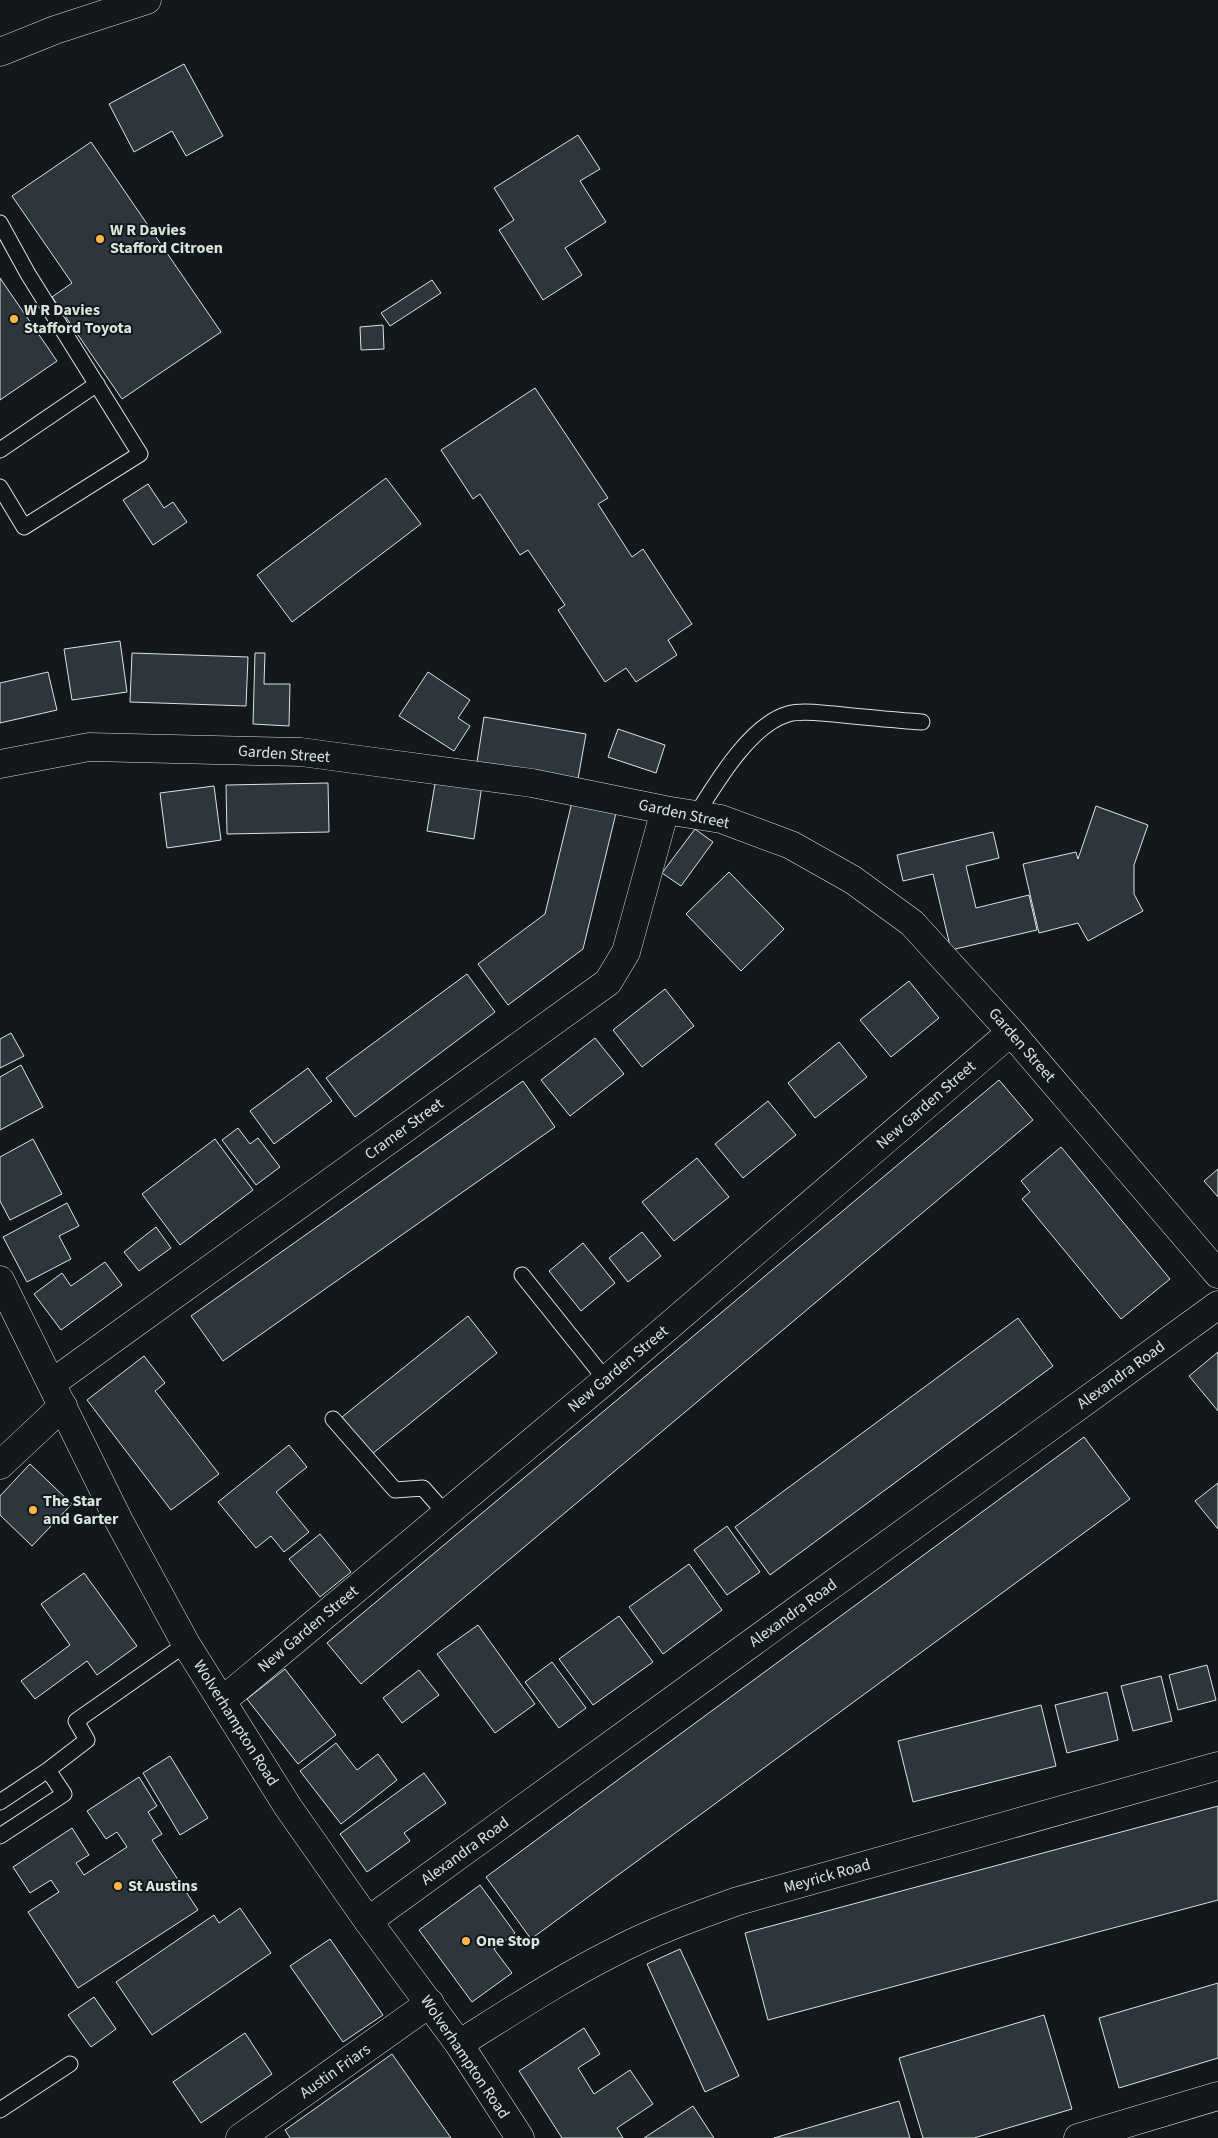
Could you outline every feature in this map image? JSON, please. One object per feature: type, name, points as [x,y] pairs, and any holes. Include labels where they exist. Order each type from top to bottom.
[{"type":"main road","points":[[0,52],[55,30],[147,0]]},
{"type":"main road","name":"Garden Street","points":[[0,764],[89,747],[301,752],[532,783],[665,810],[721,819],[791,845],[853,880],[912,923],[1011,1032],[1218,1274]]},
{"type":"main road","name":"Cramer Street","points":[[0,1466],[57,1395],[608,982],[626,952],[665,810]]},
{"type":"main road","name":"New Garden Street","points":[[222,1701],[606,1380],[1011,1032]]},
{"type":"main road","name":"Wolverhampton Road","points":[[0,1280],[119,1521],[186,1644],[288,1807],[368,1921],[459,2044],[520,2138]]},
{"type":"main road","name":"Alexandra Road","points":[[368,1921],[1218,1305]]},
{"type":"main road","name":"Meyrick Road","points":[[459,2044],[552,1985],[615,1951],[680,1922],[738,1901],[1218,1766]]},
{"type":"main road","name":"Austin Friars","points":[[240,2138],[430,2003]]},
{"type":"main road","points":[[1078,2138],[1218,2096]]},
{"type":"lane","points":[[0,222],[28,274],[140,454],[24,527],[0,487]]},
{"type":"lane","points":[[0,450],[97,384]]},
{"type":"lane","points":[[696,815],[713,788],[751,738],[768,723],[788,714],[807,712],[922,722]]},
{"type":"lane","points":[[522,1275],[606,1380]]},
{"type":"lane","points":[[332,1419],[395,1490],[423,1488],[446,1514]]},
{"type":"lane","points":[[0,1802],[48,1770],[87,1740],[76,1721],[186,1644]]},
{"type":"lane","points":[[0,1836],[64,1794],[48,1770]]},
{"type":"lane","points":[[0,2110],[70,2064]]},
{"type":"building","points":[[184,64],[223,136],[186,156],[172,131],[134,152],[109,104]]},
{"type":"building","points":[[578,135],[600,169],[580,181],[606,222],[565,248],[582,275],[543,300],[499,230],[514,220],[494,188]]},
{"type":"building","name":"W R Davies Stafford Citroen","points":[[91,142],[221,332],[122,399],[52,297],[72,283],[12,196]]},
{"type":"building","name":"W R Davies Stafford Toyota","points":[[0,278],[57,361],[0,400]]},
{"type":"building","points":[[432,280],[441,293],[390,326],[381,313]]},
{"type":"building","points":[[383,325],[384,349],[361,350],[360,327]]},
{"type":"building","points":[[535,388],[608,498],[598,504],[632,557],[643,549],[692,624],[668,640],[677,655],[636,682],[626,668],[605,682],[558,610],[565,605],[528,550],[520,555],[480,494],[473,499],[441,450]]},
{"type":"building","points":[[386,478],[421,524],[292,622],[257,575]]},
{"type":"building","points":[[148,484],[164,508],[173,502],[187,522],[153,545],[123,500]]},
{"type":"building","points":[[120,641],[127,692],[72,700],[64,649]]},
{"type":"building","points":[[132,653],[248,657],[246,706],[130,702]]},
{"type":"building","points":[[255,653],[265,653],[264,684],[290,684],[289,726],[253,724]]},
{"type":"building","points":[[48,672],[57,710],[0,723],[0,683]]},
{"type":"building","points":[[428,672],[470,700],[458,718],[470,726],[454,751],[399,716]]},
{"type":"building","points":[[484,717],[586,734],[578,779],[477,762]]},
{"type":"building","points":[[618,729],[665,745],[656,773],[608,757]]},
{"type":"building","points":[[436,778],[482,785],[474,839],[427,831]]},
{"type":"building","points":[[328,783],[329,832],[227,834],[226,785]]},
{"type":"building","points":[[214,786],[221,840],[167,848],[160,793]]},
{"type":"building","points":[[573,798],[617,809],[583,949],[508,1005],[478,964],[545,914]]},
{"type":"building","points":[[1096,806],[1148,825],[1134,865],[1134,894],[1143,911],[1088,941],[1078,923],[1039,933],[1023,864],[1076,852],[1078,859]]},
{"type":"building","points":[[695,829],[713,842],[681,886],[662,873]]},
{"type":"building","points":[[993,832],[999,858],[966,866],[976,908],[1029,895],[1037,930],[951,950],[933,874],[903,881],[897,855]]},
{"type":"building","points":[[729,872],[784,929],[741,971],[686,914]]},
{"type":"building","points":[[467,974],[495,1012],[355,1117],[326,1078]]},
{"type":"building","points":[[909,981],[939,1018],[891,1057],[860,1020]]},
{"type":"building","points":[[665,989],[694,1026],[642,1067],[613,1030]]},
{"type":"building","points":[[11,1033],[24,1056],[0,1068],[0,1039]]},
{"type":"building","points":[[595,1038],[624,1074],[570,1116],[541,1080]]},
{"type":"building","points":[[839,1042],[867,1077],[815,1118],[788,1083]]},
{"type":"building","points":[[21,1065],[43,1107],[0,1130],[0,1077]]},
{"type":"building","points":[[308,1068],[332,1101],[274,1144],[250,1111]]},
{"type":"building","points":[[999,1080],[1033,1120],[361,1684],[327,1643]]},
{"type":"building","points":[[523,1081],[555,1127],[223,1361],[191,1316]]},
{"type":"building","points":[[768,1101],[796,1135],[743,1178],[715,1144]]},
{"type":"building","points":[[238,1128],[250,1144],[258,1138],[280,1167],[256,1185],[222,1140]]},
{"type":"building","points":[[33,1139],[62,1194],[10,1220],[0,1201],[0,1157]]},
{"type":"building","points":[[215,1139],[253,1190],[180,1245],[142,1194]]},
{"type":"building","points":[[1061,1147],[1170,1279],[1121,1319],[1022,1199],[1030,1192],[1021,1181]]},
{"type":"building","points":[[697,1158],[729,1197],[674,1241],[642,1202]]},
{"type":"building","points":[[1218,1169],[1218,1197],[1204,1181]]},
{"type":"building","points":[[67,1203],[79,1226],[59,1236],[71,1259],[27,1282],[3,1237]]},
{"type":"building","points":[[156,1227],[171,1248],[139,1271],[124,1252]]},
{"type":"building","points":[[642,1232],[661,1256],[628,1282],[609,1258]]},
{"type":"building","points":[[583,1243],[615,1283],[581,1311],[549,1271]]},
{"type":"building","points":[[105,1262],[122,1285],[61,1330],[34,1294],[62,1273],[71,1286]]},
{"type":"building","points":[[468,1316],[497,1353],[372,1454],[342,1417]]},
{"type":"building","points":[[1018,1318],[1053,1366],[770,1575],[735,1527]]},
{"type":"building","points":[[1218,1352],[1218,1411],[1189,1376]]},
{"type":"building","points":[[144,1356],[165,1383],[155,1391],[219,1474],[171,1510],[87,1400]]},
{"type":"building","points":[[1084,1437],[1130,1499],[531,1939],[486,1877]]},
{"type":"building","points":[[289,1445],[307,1467],[276,1492],[309,1532],[284,1552],[271,1536],[256,1548],[218,1502]]},
{"type":"building","name":"The Star and Garter","points":[[30,1464],[72,1504],[32,1546],[0,1515],[0,1496]]},
{"type":"building","points":[[1218,1483],[1218,1529],[1195,1501]]},
{"type":"building","points":[[727,1526],[760,1572],[727,1595],[694,1550]]},
{"type":"building","points":[[320,1534],[351,1572],[320,1597],[289,1559]]},
{"type":"building","points":[[689,1564],[722,1610],[663,1654],[629,1607]]},
{"type":"building","points":[[84,1573],[137,1646],[97,1675],[87,1661],[35,1699],[21,1681],[70,1645],[41,1604]]},
{"type":"building","points":[[619,1616],[653,1662],[593,1705],[559,1659]]},
{"type":"building","points":[[478,1625],[535,1704],[495,1733],[437,1654]]},
{"type":"building","points":[[552,1662],[586,1708],[559,1728],[525,1682]]},
{"type":"building","points":[[1207,1665],[1216,1700],[1178,1710],[1169,1675]]},
{"type":"building","points":[[285,1669],[336,1735],[298,1764],[247,1699]]},
{"type":"building","points":[[419,1670],[439,1695],[402,1723],[383,1698]]},
{"type":"building","points":[[1161,1676],[1172,1721],[1133,1731],[1121,1686]]},
{"type":"building","points":[[1107,1692],[1118,1740],[1067,1753],[1055,1705]]},
{"type":"building","points":[[1041,1705],[1056,1766],[913,1802],[898,1741]]},
{"type":"building","points":[[336,1743],[357,1770],[378,1754],[397,1780],[341,1824],[300,1771]]},
{"type":"building","points":[[170,1756],[208,1818],[180,1835],[143,1773]]},
{"type":"building","points":[[424,1773],[446,1803],[404,1833],[410,1841],[367,1872],[340,1834]]},
{"type":"building","name":"St Austins","points":[[139,1777],[157,1806],[148,1812],[162,1834],[152,1840],[198,1910],[78,1988],[28,1912],[59,1892],[51,1880],[30,1893],[13,1867],[72,1828],[89,1855],[76,1863],[84,1875],[127,1847],[117,1832],[106,1839],[87,1811]]},
{"type":"building","points":[[1218,1806],[1218,1900],[768,2020],[745,1933]]},
{"type":"building","name":"One Stop","points":[[480,1885],[515,1933],[494,1949],[512,1973],[472,2002],[419,1930]]},
{"type":"building","points":[[240,1908],[271,1953],[152,2035],[116,1982],[214,1915],[219,1923]]},
{"type":"building","points":[[330,1939],[383,2015],[343,2042],[290,1966]]},
{"type":"building","points":[[680,1949],[739,2076],[705,2092],[647,1964]]},
{"type":"building","points":[[1218,1983],[1218,2058],[1119,2088],[1099,2018]]},
{"type":"building","points":[[94,1997],[116,2029],[91,2047],[68,2015]]},
{"type":"building","points":[[1044,2015],[1072,2109],[974,2138],[923,2138],[899,2058]]},
{"type":"building","points":[[584,2028],[600,2054],[578,2068],[594,2094],[630,2070],[653,2104],[617,2128],[623,2138],[562,2138],[519,2071]]},
{"type":"building","points":[[245,2033],[272,2074],[201,2123],[173,2082]]},
{"type":"building","points":[[392,2054],[451,2138],[290,2138],[285,2130]]},
{"type":"building","points":[[899,2101],[910,2138],[774,2138]]},
{"type":"building","points":[[693,2106],[714,2138],[644,2138]]},
{"type":"place","name":"W R Davies Stafford Citroen","points":[[100,239]]},
{"type":"place","name":"W R Davies Stafford Toyota","points":[[14,319]]},
{"type":"place","name":"The Star and Garter","points":[[33,1510]]},
{"type":"place","name":"St Austins","points":[[118,1886]]},
{"type":"place","name":"One Stop","points":[[466,1941]]}]
